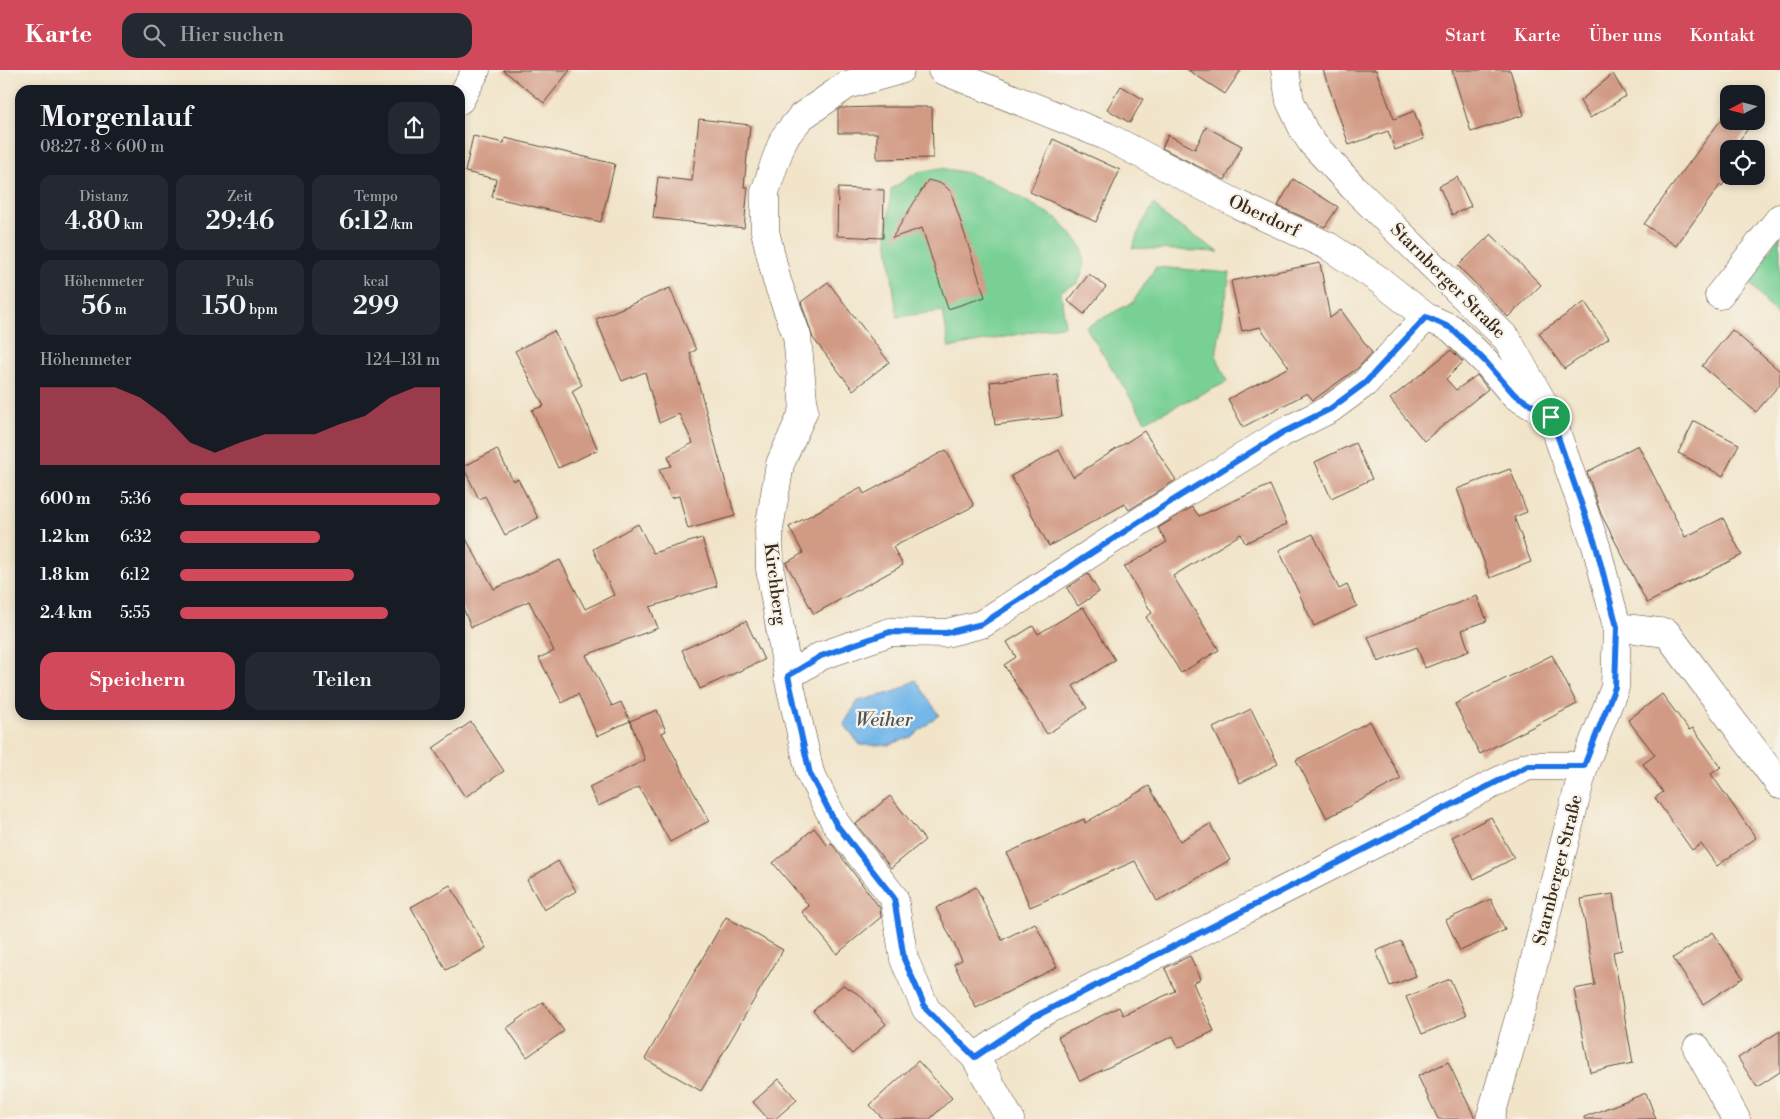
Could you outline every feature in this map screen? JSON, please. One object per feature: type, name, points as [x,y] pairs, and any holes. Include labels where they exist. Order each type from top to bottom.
[{"type":"street","points":[[465,91],[476,70]]},
{"type":"street","name":"Kirchberg","points":[[900,70],[847,85],[801,117],[784,138],[765,192],[765,232],[777,281],[796,336],[804,410],[780,464],[769,529],[770,569],[788,676],[810,774],[836,824],[894,898],[904,959],[926,1009],[975,1057],[1010,1119]]},
{"type":"street","name":"Oberdorf","points":[[942,70],[1106,136],[1239,205],[1328,246],[1378,279],[1426,317],[1451,328],[1486,362],[1514,394],[1551,417]]},
{"type":"street","name":"Starnberger Straße","points":[[1285,70],[1290,101],[1312,144],[1507,339],[1551,417],[1596,546],[1617,627],[1615,687],[1584,766],[1527,990],[1490,1119]]},
{"type":"street","points":[[1719,295],[1780,218]]},
{"type":"street","points":[[788,676],[821,656],[890,632],[946,633],[982,624],[1167,504],[1282,433],[1330,409],[1365,383],[1426,317]]},
{"type":"street","points":[[1617,627],[1667,633],[1780,785]]},
{"type":"street","points":[[975,1057],[1034,1017],[1528,766],[1584,766]]},
{"type":"street","points":[[1697,1048],[1736,1119]]},
{"type":"green space","points":[[941,168],[968,173],[993,182],[1058,219],[1082,247],[1084,267],[1078,283],[1061,291],[1065,325],[949,348],[943,311],[897,317],[887,237],[891,189],[918,172]]},
{"type":"green space","points":[[1154,204],[1165,217],[1219,252],[1132,248],[1142,224]]},
{"type":"green space","points":[[1780,236],[1780,320],[1748,280]]},
{"type":"green space","points":[[1156,267],[1230,273],[1216,355],[1227,382],[1145,421],[1086,327],[1133,302]]},
{"type":"water","name":"Weiher","points":[[916,680],[939,715],[911,737],[888,745],[860,745],[844,724],[858,701],[894,692]]},
{"type":"building","points":[[503,70],[570,70],[544,103]]},
{"type":"building","points":[[1188,70],[1241,70],[1225,94]]},
{"type":"building","points":[[1323,70],[1376,70],[1394,119],[1414,111],[1424,139],[1395,150],[1388,131],[1349,145]]},
{"type":"building","points":[[1452,70],[1510,70],[1524,115],[1471,132]]},
{"type":"building","points":[[1613,74],[1626,96],[1590,118],[1580,101]]},
{"type":"building","points":[[1121,86],[1143,99],[1130,123],[1107,109]]},
{"type":"building","points":[[932,107],[933,158],[877,159],[877,133],[838,133],[838,110],[841,108]]},
{"type":"building","points":[[699,119],[750,125],[744,187],[748,187],[744,228],[653,218],[658,177],[692,181]]},
{"type":"building","points":[[1720,121],[1720,130],[1747,130],[1739,140],[1720,140],[1720,185],[1676,246],[1644,224]]},
{"type":"building","points":[[1206,127],[1242,146],[1225,180],[1162,148],[1168,135],[1195,149]]},
{"type":"building","points":[[473,136],[504,143],[505,138],[615,164],[601,222],[492,197],[496,179],[465,172]]},
{"type":"building","points":[[1053,139],[1120,170],[1096,222],[1030,192]]},
{"type":"building","points":[[1457,177],[1471,206],[1452,215],[1439,186]]},
{"type":"building","points":[[1293,179],[1338,207],[1325,227],[1278,206]]},
{"type":"building","points":[[928,180],[943,184],[951,192],[985,297],[948,309],[922,228],[892,238]]},
{"type":"building","points":[[838,188],[884,190],[883,238],[837,236]]},
{"type":"building","points":[[1491,234],[1541,285],[1508,317],[1458,266]]},
{"type":"building","points":[[1320,263],[1330,318],[1341,310],[1372,353],[1358,368],[1313,400],[1307,393],[1243,427],[1228,399],[1289,367],[1260,327],[1242,331],[1231,281]]},
{"type":"building","points":[[1089,274],[1106,287],[1084,314],[1068,301]]},
{"type":"building","points":[[828,282],[889,362],[853,390],[813,338],[801,302]]},
{"type":"building","points":[[670,288],[696,350],[690,353],[735,516],[688,529],[679,496],[671,498],[659,469],[671,466],[668,456],[693,443],[679,414],[659,423],[645,372],[622,381],[596,319]]},
{"type":"building","points":[[1585,302],[1609,338],[1564,369],[1539,333]]},
{"type":"building","points":[[1732,330],[1780,371],[1780,384],[1756,412],[1702,366]]},
{"type":"building","points":[[554,331],[582,385],[572,391],[598,450],[558,468],[532,410],[544,406],[515,351]]},
{"type":"building","points":[[1451,350],[1463,362],[1446,379],[1456,390],[1477,375],[1488,389],[1424,441],[1390,399]]},
{"type":"building","points":[[1057,374],[1062,417],[995,425],[990,382]]},
{"type":"building","points":[[1694,421],[1739,444],[1723,476],[1678,453]]},
{"type":"building","points":[[1144,431],[1176,480],[1129,510],[1125,504],[1049,546],[1011,476],[1059,450],[1073,477]]},
{"type":"building","points":[[1355,443],[1372,479],[1331,498],[1315,462]]},
{"type":"building","points":[[1638,445],[1685,537],[1723,518],[1742,555],[1647,603],[1601,514],[1587,472]]},
{"type":"building","points":[[497,449],[513,481],[518,479],[538,518],[505,535],[485,496],[479,499],[465,471],[465,466]]},
{"type":"building","points":[[946,450],[974,506],[893,547],[903,565],[814,614],[786,563],[803,553],[789,527],[861,488],[864,494]]},
{"type":"building","points":[[1510,469],[1527,512],[1514,517],[1531,562],[1490,578],[1457,489]]},
{"type":"building","points":[[1270,485],[1287,524],[1245,543],[1241,534],[1173,576],[1219,650],[1181,673],[1146,617],[1152,613],[1124,567],[1167,542],[1158,528],[1192,507],[1199,516]]},
{"type":"building","points":[[638,524],[653,553],[702,538],[717,586],[650,607],[658,628],[586,655],[612,706],[621,702],[630,721],[597,736],[578,694],[562,703],[539,658],[554,651],[529,601],[471,627],[465,613],[465,537],[494,589],[560,560],[585,609],[614,595],[593,549]]},
{"type":"building","points":[[1313,534],[1339,589],[1347,585],[1357,606],[1314,626],[1279,550]]},
{"type":"building","points":[[1088,574],[1099,592],[1078,606],[1067,588]]},
{"type":"building","points":[[1477,596],[1487,621],[1462,630],[1469,651],[1425,668],[1417,647],[1378,662],[1368,637]]},
{"type":"building","points":[[1083,607],[1115,660],[1073,686],[1087,708],[1047,734],[1004,665],[1016,657],[1007,642],[1033,626],[1038,634]]},
{"type":"building","points":[[746,621],[764,660],[700,689],[682,650]]},
{"type":"building","points":[[1552,655],[1577,704],[1480,754],[1455,704]]},
{"type":"building","points":[[1662,694],[1689,730],[1693,728],[1721,767],[1711,774],[1756,838],[1717,866],[1701,844],[1692,850],[1655,798],[1663,792],[1643,764],[1655,755],[1628,720]]},
{"type":"building","points":[[1251,709],[1278,764],[1240,783],[1213,728]]},
{"type":"building","points":[[657,710],[666,731],[662,733],[709,821],[670,842],[639,787],[598,806],[589,787],[645,760],[630,721]]},
{"type":"building","points":[[1370,721],[1401,779],[1327,818],[1296,760]]},
{"type":"building","points":[[471,722],[504,771],[465,797],[433,748]]},
{"type":"building","points":[[1149,786],[1180,841],[1210,824],[1230,860],[1157,901],[1135,861],[1030,907],[1007,853],[1084,819],[1085,823]]},
{"type":"building","points":[[890,796],[925,840],[891,868],[856,824]]},
{"type":"building","points":[[1491,817],[1514,858],[1474,879],[1452,837]]},
{"type":"building","points":[[814,828],[828,846],[831,843],[880,908],[881,917],[837,954],[802,912],[809,906],[773,863]]},
{"type":"building","points":[[558,861],[576,891],[544,910],[527,880]]},
{"type":"building","points":[[450,885],[486,948],[446,970],[411,907]]},
{"type":"building","points":[[976,887],[1002,940],[1035,923],[1057,967],[976,1008],[954,964],[962,960],[936,908]]},
{"type":"building","points":[[1613,894],[1622,950],[1613,952],[1633,1063],[1590,1072],[1574,989],[1595,985],[1581,899]]},
{"type":"building","points":[[1491,899],[1505,930],[1460,951],[1446,920]]},
{"type":"building","points":[[726,917],[783,950],[701,1091],[645,1059]]},
{"type":"building","points":[[1713,932],[1743,978],[1703,1004],[1673,958]]},
{"type":"building","points":[[1401,941],[1416,976],[1390,986],[1376,951]]},
{"type":"building","points":[[1190,956],[1201,979],[1193,983],[1214,1031],[1178,1048],[1173,1036],[1080,1081],[1058,1037],[1119,1007],[1123,1015],[1175,991],[1165,968]]},
{"type":"building","points":[[1450,979],[1466,1016],[1422,1034],[1406,997]]},
{"type":"building","points":[[843,985],[860,995],[886,1024],[852,1054],[813,1011]]},
{"type":"building","points":[[543,1002],[564,1031],[527,1057],[507,1028]]},
{"type":"building","points":[[1780,1031],[1780,1072],[1757,1087],[1738,1058]]},
{"type":"building","points":[[918,1061],[952,1098],[930,1119],[883,1119],[870,1105]]},
{"type":"building","points":[[1448,1062],[1475,1119],[1438,1119],[1418,1076]]},
{"type":"building","points":[[779,1079],[797,1100],[775,1119],[768,1119],[753,1102]]},
{"type":"building","points":[[1646,1093],[1656,1119],[1584,1119],[1584,1117]]},
{"type":"route","points":[[1426,317],[1451,328],[1486,362],[1514,394],[1551,417],[1596,546],[1617,627],[1615,687],[1584,766],[1528,766],[1034,1017],[975,1057],[926,1009],[904,959],[894,898],[836,824],[810,774],[788,676],[821,656],[890,632],[946,633],[982,624],[1167,504],[1282,433],[1330,409],[1365,383],[1426,317]]}]
